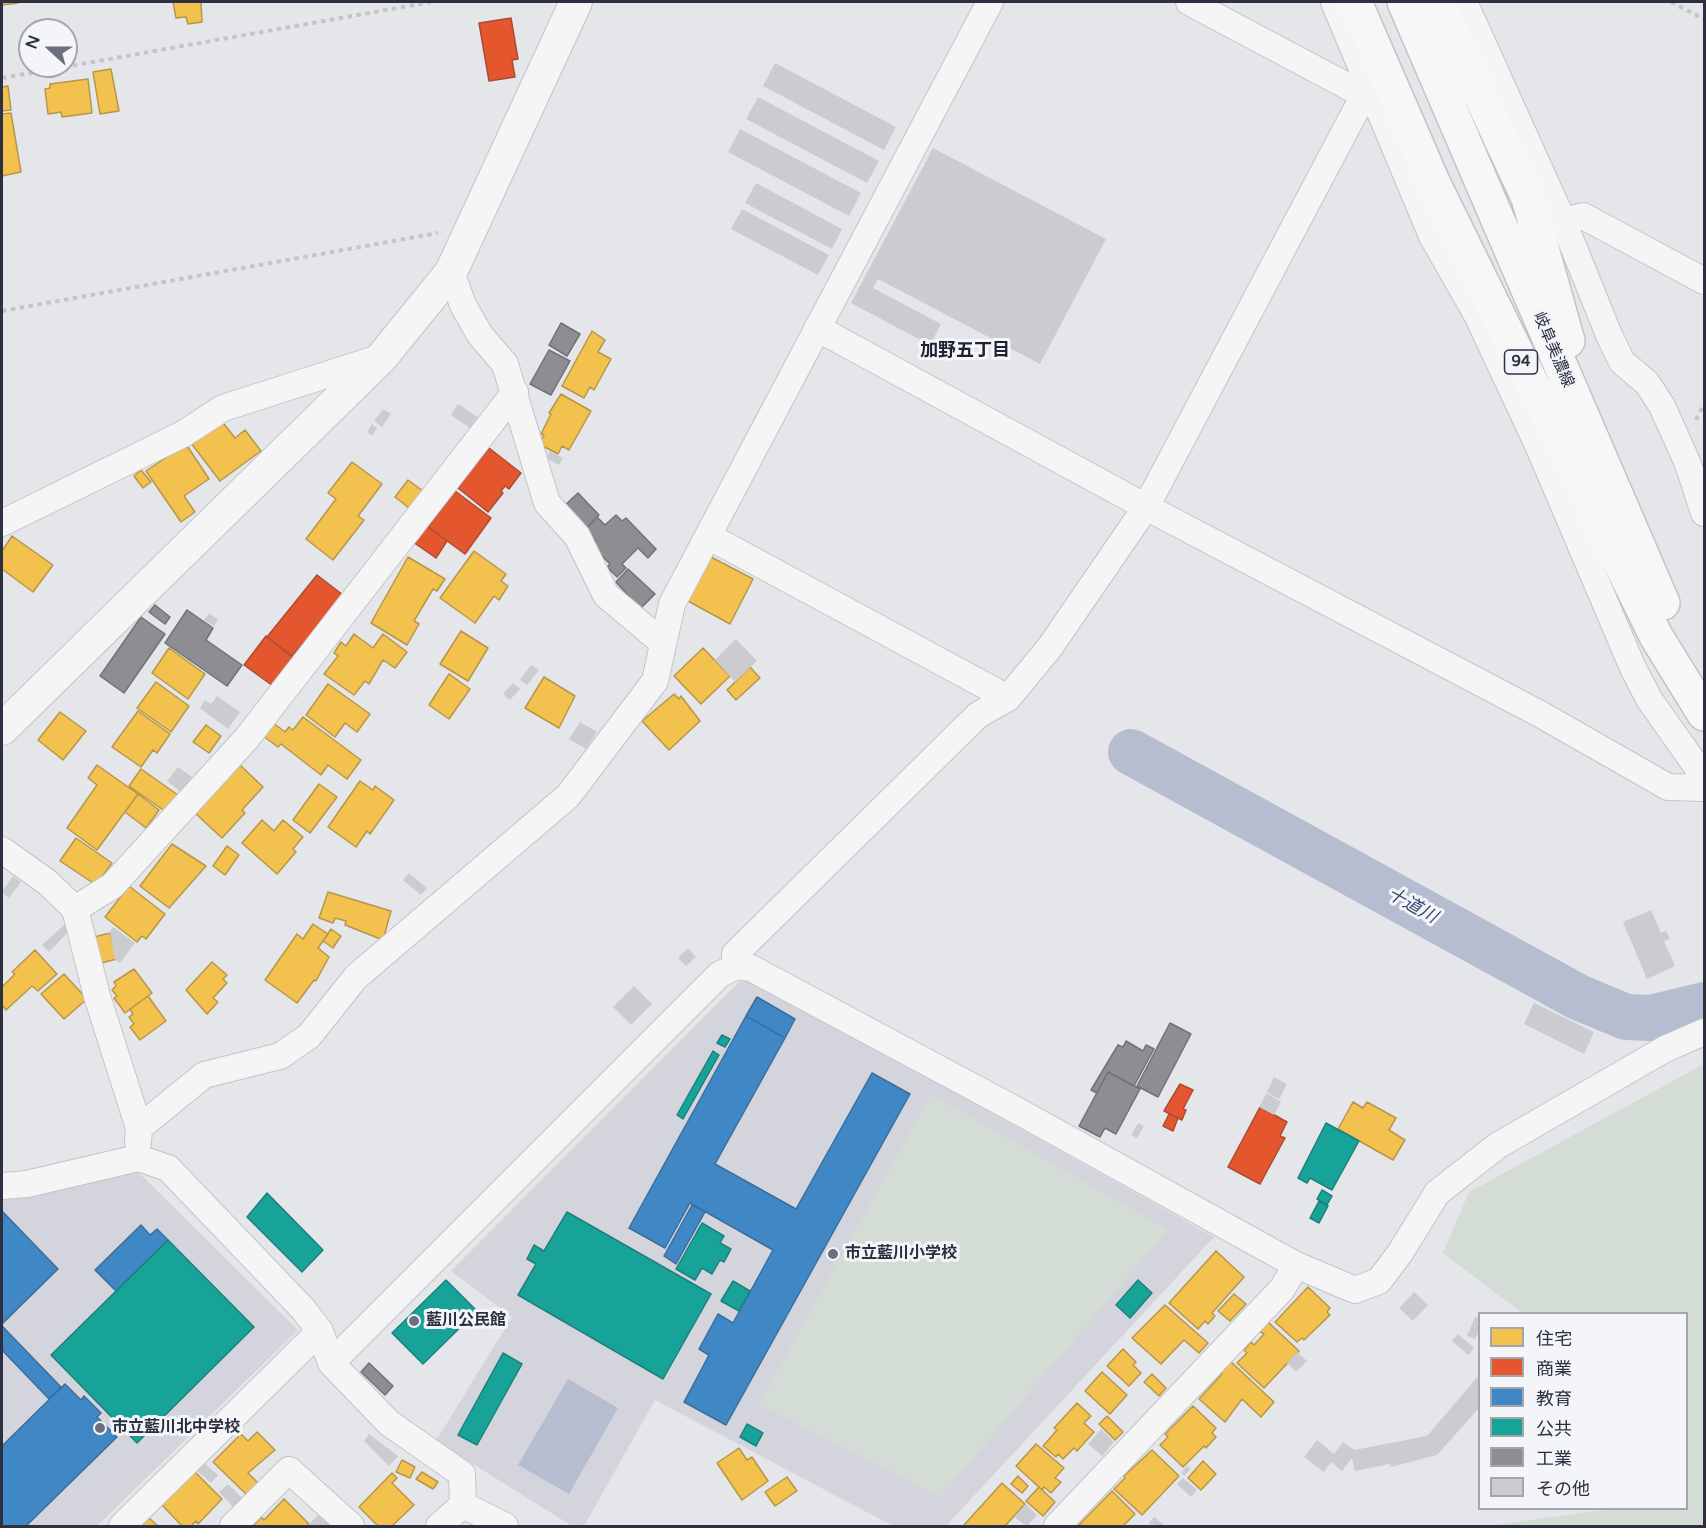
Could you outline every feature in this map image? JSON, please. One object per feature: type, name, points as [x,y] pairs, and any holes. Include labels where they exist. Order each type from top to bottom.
[{"type":"main road","name":"94","points":[[1355,2],[1450,216],[1656,636],[1704,714]]},
{"type":"main road","name":"岐阜美濃線","points":[[1404,2],[1704,697]]},
{"type":"main road","name":"94","points":[[1437,2],[1528,198],[1605,470]]},
{"type":"street","points":[[2,729],[382,357],[451,272],[576,2]]},
{"type":"street","points":[[139,1128],[204,1075],[280,1056],[309,1036],[356,978],[568,796],[655,681],[672,604],[990,2]]},
{"type":"street","points":[[1189,2],[1368,92]]},
{"type":"street","points":[[1334,2],[1368,92],[1432,236],[1477,315],[1532,432],[1633,668],[1649,699],[1704,777]]},
{"type":"street","points":[[1464,2],[1563,221],[1609,335],[1622,362],[1647,383],[1662,406],[1688,464],[1704,513]]},
{"type":"street","points":[[736,966],[735,954],[978,715],[1008,698],[1050,647],[1146,507],[1368,92]]},
{"type":"street","points":[[1563,221],[1583,216],[1704,281]]},
{"type":"street","points":[[451,272],[463,305],[480,335],[505,364],[547,503],[577,536],[606,595],[663,643]]},
{"type":"street","points":[[817,328],[1146,507],[1540,714],[1668,787],[1704,788]]},
{"type":"street","points":[[2,523],[26,508],[183,434],[223,408],[382,357]]},
{"type":"street","points":[[75,909],[112,886],[247,738],[515,392]]},
{"type":"street","points":[[708,536],[1008,698]]},
{"type":"street","points":[[2,850],[47,882],[75,909],[97,996],[139,1128],[138,1158]]},
{"type":"street","points":[[331,1364],[719,975],[736,966],[752,968],[986,1093],[1296,1265],[1355,1290],[1379,1281],[1437,1193],[1497,1146],[1665,1049],[1704,1032]]},
{"type":"street","points":[[2,1186],[27,1184],[138,1158],[168,1168],[303,1309],[320,1331],[331,1364],[389,1423],[462,1474],[463,1505],[439,1527]]},
{"type":"street","points":[[1057,1527],[1282,1289],[1296,1265]]},
{"type":"street","points":[[122,1527],[320,1331]]},
{"type":"street","points":[[232,1527],[289,1470],[351,1527]]},
{"type":"street","points":[[463,1505],[505,1527]]},
{"type":"path","points":[[2,78],[431,2]]},
{"type":"path","points":[[1671,2],[1704,19]]},
{"type":"path","points":[[2,311],[444,232],[470,231]]},
{"type":"shaded area","name":"市立藍川小学校","points":[[746,975],[1214,1237],[946,1526],[893,1526],[655,1400],[584,1526],[572,1526],[436,1441],[512,1317],[451,1271]]},
{"type":"shaded area","points":[[1704,1064],[1704,1526],[1488,1526],[1603,1510],[1688,1510],[1688,1312],[1521,1312],[1443,1253],[1469,1192]]},
{"type":"shaded area","points":[[931,1094],[1168,1230],[940,1497],[759,1404]]},
{"type":"shaded area","name":"市立藍川北中学校","points":[[138,1172],[298,1330],[97,1526],[2,1526],[2,1191]]},
{"type":"water","points":[[568,1379],[618,1408],[569,1494],[518,1465]]},
{"type":"building: 住宅","points":[[2,2],[18,2],[18,3],[2,5]]},
{"type":"building: 住宅","points":[[173,2],[201,2],[202,22],[188,24],[186,17],[176,18]]},
{"type":"building: 住宅","points":[[111,69],[119,111],[100,114],[93,72]]},
{"type":"building: 住宅","points":[[88,79],[92,113],[62,117],[61,112],[48,114],[45,89],[50,88],[50,84]]},
{"type":"building: 住宅","points":[[8,86],[11,110],[2,111],[2,87]]},
{"type":"building: 住宅","points":[[11,113],[21,172],[2,176],[2,114]]},
{"type":"building: 住宅","points":[[592,331],[605,340],[598,352],[611,359],[594,390],[590,387],[584,398],[562,386]]},
{"type":"building: 住宅","points":[[561,394],[591,411],[569,450],[562,446],[558,454],[539,444],[544,435],[541,434],[551,414],[549,413]]},
{"type":"building: 住宅","points":[[221,420],[235,438],[245,430],[261,451],[220,481],[191,443]]},
{"type":"building: 住宅","points":[[186,444],[209,479],[184,496],[195,512],[181,522],[146,471]]},
{"type":"building: 住宅","points":[[352,462],[382,484],[358,516],[364,520],[333,560],[306,539],[336,499],[328,493]]},
{"type":"building: 住宅","points":[[141,470],[151,482],[143,488],[134,476]]},
{"type":"building: 住宅","points":[[408,480],[427,494],[413,511],[395,497]]},
{"type":"building: 住宅","points":[[12,536],[53,565],[33,592],[2,569],[2,551]]},
{"type":"building: 住宅","points":[[474,551],[506,574],[501,581],[508,586],[499,600],[494,596],[475,623],[440,598]]},
{"type":"building: 住宅","points":[[408,557],[445,579],[437,591],[433,589],[414,621],[419,624],[407,645],[371,623]]},
{"type":"building: 住宅","points":[[711,557],[753,579],[730,624],[688,601]]},
{"type":"building: 住宅","points":[[461,631],[488,648],[468,681],[440,664]]},
{"type":"building: 住宅","points":[[354,634],[373,648],[383,634],[407,652],[395,668],[383,660],[369,684],[365,681],[354,695],[324,674],[338,656],[334,653],[341,642],[346,646]]},
{"type":"building: 住宅","points":[[169,648],[205,674],[188,699],[152,673]]},
{"type":"building: 住宅","points":[[703,648],[730,676],[701,704],[674,676]]},
{"type":"building: 住宅","points":[[750,667],[760,678],[736,700],[727,690]]},
{"type":"building: 住宅","points":[[449,674],[470,689],[449,719],[429,705]]},
{"type":"building: 住宅","points":[[544,677],[575,696],[559,728],[525,708]]},
{"type":"building: 住宅","points":[[156,682],[189,706],[171,732],[137,708]]},
{"type":"building: 住宅","points":[[328,684],[370,714],[357,732],[345,723],[335,737],[306,715]]},
{"type":"building: 住宅","points":[[674,694],[679,699],[681,696],[700,721],[669,750],[642,721]]},
{"type":"building: 住宅","points":[[138,711],[170,734],[157,753],[153,750],[141,767],[112,747]]},
{"type":"building: 住宅","points":[[60,712],[86,731],[63,760],[38,740]]},
{"type":"building: 住宅","points":[[303,717],[361,760],[347,779],[328,765],[321,775],[281,744],[278,747],[263,736],[272,722],[285,732],[289,727],[293,730]]},
{"type":"building: 住宅","points":[[206,725],[221,736],[209,753],[193,742]]},
{"type":"building: 住宅","points":[[97,765],[138,794],[97,850],[67,828],[97,785],[88,778]]},
{"type":"building: 住宅","points":[[240,765],[263,787],[242,810],[245,813],[222,838],[195,813]]},
{"type":"building: 住宅","points":[[141,769],[178,795],[166,812],[129,786]]},
{"type":"building: 住宅","points":[[360,781],[373,790],[375,786],[394,800],[370,834],[367,831],[356,847],[328,827]]},
{"type":"building: 住宅","points":[[319,784],[337,797],[310,833],[293,820]]},
{"type":"building: 住宅","points":[[138,794],[159,810],[146,828],[125,812]]},
{"type":"building: 住宅","points":[[262,820],[274,831],[283,820],[303,837],[293,849],[296,852],[277,874],[242,843]]},
{"type":"building: 住宅","points":[[76,838],[112,863],[96,885],[60,861]]},
{"type":"building: 住宅","points":[[172,844],[206,866],[169,908],[140,886]]},
{"type":"building: 住宅","points":[[227,846],[239,855],[225,875],[213,866]]},
{"type":"building: 住宅","points":[[129,886],[165,914],[146,939],[142,936],[137,942],[105,917]]},
{"type":"building: 住宅","points":[[328,892],[391,911],[383,940],[345,925],[346,921],[335,918],[333,923],[319,918]]},
{"type":"building: 住宅","points":[[313,924],[328,934],[318,948],[329,957],[316,981],[314,980],[297,1003],[265,980],[297,934],[303,939]]},
{"type":"building: 住宅","points":[[331,929],[341,936],[333,948],[323,941]]},
{"type":"building: 住宅","points":[[110,933],[117,959],[97,964],[90,938]]},
{"type":"building: 住宅","points":[[35,950],[57,974],[38,991],[32,986],[6,1010],[2,1005],[2,987],[15,974],[12,972]]},
{"type":"building: 住宅","points":[[212,962],[227,975],[223,979],[227,983],[213,998],[218,1002],[207,1014],[186,990]]},
{"type":"building: 住宅","points":[[134,969],[152,993],[125,1013],[114,998],[117,996],[112,990],[116,986],[114,982]]},
{"type":"building: 住宅","points":[[64,974],[87,999],[64,1019],[41,994]]},
{"type":"building: 住宅","points":[[148,996],[166,1021],[140,1040],[130,1027],[134,1024],[129,1017],[133,1014],[130,1009]]},
{"type":"building: 住宅","points":[[1353,1102],[1363,1108],[1367,1102],[1396,1118],[1389,1130],[1405,1140],[1393,1160],[1338,1129]]},
{"type":"building: 住宅","points":[[1216,1251],[1244,1277],[1212,1313],[1215,1316],[1208,1324],[1205,1321],[1198,1329],[1169,1303]]},
{"type":"building: 住宅","points":[[1308,1287],[1330,1308],[1327,1312],[1330,1315],[1304,1340],[1302,1338],[1297,1342],[1275,1322]]},
{"type":"building: 住宅","points":[[1234,1294],[1246,1304],[1230,1321],[1218,1311]]},
{"type":"building: 住宅","points":[[1165,1305],[1208,1343],[1199,1353],[1184,1340],[1161,1364],[1132,1338]]},
{"type":"building: 住宅","points":[[1268,1322],[1299,1351],[1264,1388],[1237,1363],[1247,1353],[1244,1350],[1251,1342],[1254,1345],[1264,1334],[1259,1331]]},
{"type":"building: 住宅","points":[[1123,1349],[1136,1362],[1133,1365],[1141,1373],[1129,1386],[1107,1366]]},
{"type":"building: 住宅","points":[[1229,1360],[1274,1402],[1261,1417],[1242,1399],[1225,1422],[1199,1399],[1222,1374],[1219,1371]]},
{"type":"building: 住宅","points":[[1102,1372],[1127,1395],[1110,1414],[1085,1391]]},
{"type":"building: 住宅","points":[[1152,1374],[1166,1388],[1159,1396],[1144,1382]]},
{"type":"building: 住宅","points":[[1077,1403],[1091,1416],[1084,1423],[1094,1432],[1077,1451],[1074,1448],[1063,1459],[1058,1454],[1056,1457],[1043,1446],[1057,1430],[1054,1428]]},
{"type":"building: 住宅","points":[[1193,1406],[1216,1428],[1212,1433],[1216,1437],[1183,1467],[1160,1445],[1168,1437],[1165,1434]]},
{"type":"building: 住宅","points":[[1107,1416],[1123,1432],[1115,1440],[1099,1424]]},
{"type":"building: 住宅","points":[[257,1432],[275,1450],[248,1473],[259,1484],[248,1496],[213,1462],[241,1434],[248,1441]]},
{"type":"building: 住宅","points":[[1036,1444],[1064,1468],[1055,1478],[1061,1482],[1051,1493],[1044,1487],[1042,1490],[1016,1466]]},
{"type":"building: 住宅","points":[[739,1448],[747,1460],[752,1457],[768,1481],[742,1500],[717,1463]]},
{"type":"building: 住宅","points":[[1152,1450],[1179,1476],[1142,1515],[1114,1489],[1125,1478],[1124,1476]]},
{"type":"building: 住宅","points":[[402,1460],[415,1467],[410,1478],[396,1472]]},
{"type":"building: 住宅","points":[[1203,1461],[1216,1474],[1201,1490],[1188,1478]]},
{"type":"building: 住宅","points":[[195,1472],[222,1499],[198,1524],[196,1521],[191,1526],[182,1526],[162,1505]]},
{"type":"building: 住宅","points":[[422,1472],[438,1482],[433,1489],[416,1479]]},
{"type":"building: 住宅","points":[[392,1473],[397,1478],[392,1483],[414,1505],[392,1526],[378,1526],[359,1507]]},
{"type":"building: 住宅","points":[[1018,1476],[1028,1486],[1022,1493],[1011,1484]]},
{"type":"building: 住宅","points":[[787,1477],[797,1491],[775,1506],[765,1492]]},
{"type":"building: 住宅","points":[[1002,1483],[1025,1504],[1005,1526],[964,1525]]},
{"type":"building: 住宅","points":[[1039,1487],[1055,1502],[1043,1516],[1026,1501]]},
{"type":"building: 住宅","points":[[1112,1491],[1135,1514],[1123,1526],[1078,1526]]},
{"type":"building: 住宅","points":[[284,1499],[309,1524],[307,1526],[253,1526],[261,1517],[264,1520]]},
{"type":"building: 住宅","points":[[149,1518],[158,1526],[141,1526]]},
{"type":"building: 商業","points":[[511,18],[518,59],[512,60],[515,77],[489,81],[479,23]]},
{"type":"building: 商業","points":[[489,448],[521,473],[509,489],[505,486],[501,491],[503,493],[488,512],[458,488],[468,474],[465,472],[475,459],[479,461]]},
{"type":"building: 商業","points":[[455,491],[491,518],[465,554],[428,527]]},
{"type":"building: 商業","points":[[426,525],[447,541],[436,558],[413,542]]},
{"type":"building: 商業","points":[[317,575],[343,595],[307,644],[304,642],[292,656],[267,637]]},
{"type":"building: 商業","points":[[266,636],[295,659],[273,686],[244,665]]},
{"type":"building: 商業","points":[[1180,1084],[1193,1090],[1183,1109],[1186,1110],[1182,1120],[1164,1111]]},
{"type":"building: 商業","points":[[1260,1107],[1287,1122],[1280,1136],[1285,1138],[1260,1184],[1228,1167]]},
{"type":"building: 商業","points":[[1169,1114],[1178,1118],[1173,1131],[1163,1126]]},
{"type":"building: 教育","points":[[757,997],[795,1019],[785,1038],[746,1016]]},
{"type":"building: 教育","points":[[746,1016],[785,1038],[715,1164],[796,1209],[872,1073],[910,1094],[726,1425],[684,1402],[709,1355],[699,1349],[718,1314],[733,1323],[773,1250],[690,1203],[665,1248],[629,1228]]},
{"type":"building: 教育","points":[[692,1205],[705,1212],[676,1264],[664,1256]]},
{"type":"building: 教育","points":[[2,1211],[58,1269],[2,1324]]},
{"type":"building: 教育","points":[[141,1225],[150,1235],[157,1229],[168,1240],[116,1291],[95,1270]]},
{"type":"building: 教育","points":[[2,1326],[61,1387],[49,1399],[2,1350]]},
{"type":"building: 教育","points":[[65,1384],[81,1400],[84,1396],[101,1413],[97,1417],[117,1437],[26,1526],[2,1526],[2,1446]]},
{"type":"building: 公共","points":[[722,1035],[730,1039],[725,1047],[717,1043]]},
{"type":"building: 公共","points":[[713,1051],[719,1055],[683,1119],[677,1115]]},
{"type":"building: 公共","points":[[1326,1123],[1359,1141],[1332,1190],[1310,1178],[1307,1183],[1298,1178]]},
{"type":"building: 公共","points":[[1322,1190],[1332,1196],[1327,1205],[1317,1199]]},
{"type":"building: 公共","points":[[267,1193],[323,1250],[302,1272],[247,1217]]},
{"type":"building: 公共","points":[[1319,1201],[1328,1206],[1319,1223],[1310,1218]]},
{"type":"building: 公共","points":[[567,1212],[711,1294],[663,1379],[518,1295],[536,1264],[527,1259],[534,1245],[544,1251]]},
{"type":"building: 公共","points":[[702,1223],[724,1236],[720,1243],[731,1249],[724,1262],[720,1260],[712,1274],[702,1268],[695,1280],[676,1269]]},
{"type":"building: 公共","points":[[168,1240],[254,1327],[137,1443],[51,1355]]},
{"type":"building: 公共","points":[[446,1280],[477,1311],[423,1364],[392,1333]]},
{"type":"building: 公共","points":[[1138,1280],[1152,1293],[1130,1318],[1116,1305]]},
{"type":"building: 公共","points":[[733,1281],[750,1291],[739,1311],[721,1301]]},
{"type":"building: 公共","points":[[503,1353],[522,1364],[477,1445],[458,1435]]},
{"type":"building: 公共","points":[[747,1424],[763,1433],[756,1446],[740,1437]]},
{"type":"building: 工業","points":[[561,323],[580,334],[567,356],[549,345]]},
{"type":"building: 工業","points":[[549,350],[570,361],[551,395],[530,384]]},
{"type":"building: 工業","points":[[578,493],[599,515],[585,530],[563,507]]},
{"type":"building: 工業","points":[[616,515],[622,521],[626,518],[656,549],[648,558],[638,548],[622,564],[626,568],[617,577],[607,567],[610,564],[592,546],[596,541],[585,530],[597,517],[605,525]]},
{"type":"building: 工業","points":[[628,569],[655,594],[640,609],[616,582]]},
{"type":"building: 工業","points":[[155,605],[170,617],[165,624],[149,612]]},
{"type":"building: 工業","points":[[187,610],[213,628],[206,640],[242,665],[227,686],[165,643]]},
{"type":"building: 工業","points":[[141,617],[165,634],[124,693],[100,676]]},
{"type":"building: 工業","points":[[1170,1023],[1191,1034],[1158,1097],[1137,1086]]},
{"type":"building: 工業","points":[[1126,1041],[1143,1051],[1146,1045],[1154,1049],[1134,1086],[1108,1072],[1097,1093],[1091,1090],[1118,1045],[1123,1047]]},
{"type":"building: 工業","points":[[1108,1072],[1140,1089],[1116,1134],[1105,1128],[1100,1137],[1079,1126]]},
{"type":"building: 工業","points":[[369,1363],[393,1386],[385,1395],[361,1372]]},
{"type":"building: その他","points":[[775,63],[896,127],[884,150],[763,86]]},
{"type":"building: その他","points":[[758,97],[879,161],[867,183],[746,119]]},
{"type":"building: その他","points":[[740,129],[861,193],[849,216],[728,152]]},
{"type":"building: その他","points":[[933,148],[1106,239],[1040,364],[878,279],[873,288],[941,324],[930,345],[851,303]]},
{"type":"building: その他","points":[[756,183],[842,229],[832,249],[745,203]]},
{"type":"building: その他","points":[[742,209],[829,255],[818,275],[731,229]]},
{"type":"building: その他","points":[[458,404],[481,419],[473,430],[451,415]]},
{"type":"building: その他","points":[[383,409],[391,414],[382,427],[374,421]]},
{"type":"building: その他","points":[[372,424],[377,428],[372,436],[367,432]]},
{"type":"building: その他","points":[[550,451],[563,458],[559,465],[546,458]]},
{"type":"building: その他","points":[[209,613],[218,620],[214,626],[204,620]]},
{"type":"building: その他","points":[[736,639],[757,661],[735,682],[715,660]]},
{"type":"building: その他","points":[[531,665],[539,670],[527,685],[520,680]]},
{"type":"building: その他","points":[[513,683],[520,689],[510,700],[503,694]]},
{"type":"building: その他","points":[[217,696],[240,712],[228,729],[200,708],[205,700],[211,704]]},
{"type":"building: その他","points":[[580,722],[597,732],[586,749],[569,739]]},
{"type":"building: その他","points":[[178,767],[192,777],[181,792],[167,781]]},
{"type":"building: その他","points":[[409,873],[427,888],[421,895],[403,880]]},
{"type":"building: その他","points":[[13,876],[21,882],[9,898],[2,892]]},
{"type":"building: その他","points":[[1651,910],[1661,933],[1666,931],[1670,939],[1664,941],[1675,966],[1647,979],[1623,922]]},
{"type":"building: その他","points":[[64,925],[69,931],[49,952],[42,945]]},
{"type":"building: その他","points":[[113,927],[135,943],[120,963],[115,960],[110,933],[108,934]]},
{"type":"building: その他","points":[[688,948],[696,957],[686,966],[678,958]]},
{"type":"building: その他","points":[[634,986],[652,1004],[631,1025],[613,1007]]},
{"type":"building: その他","points":[[1534,1003],[1594,1032],[1584,1054],[1524,1024]]},
{"type":"building: その他","points":[[1274,1077],[1287,1084],[1279,1099],[1267,1092]]},
{"type":"building: その他","points":[[1267,1093],[1281,1102],[1274,1115],[1259,1107]]},
{"type":"building: その他","points":[[1138,1123],[1144,1126],[1137,1138],[1131,1135]]},
{"type":"building: その他","points":[[1414,1292],[1428,1305],[1413,1321],[1399,1308]]},
{"type":"building: その他","points":[[1475,1317],[1478,1318],[1478,1333],[1475,1339],[1467,1336]]},
{"type":"building: その他","points":[[1458,1334],[1474,1348],[1468,1355],[1452,1341]]},
{"type":"building: その他","points":[[1297,1352],[1307,1361],[1296,1372],[1287,1363]]},
{"type":"building: その他","points":[[1478,1376],[1478,1409],[1437,1455],[1391,1467],[1390,1464],[1355,1471],[1352,1458],[1342,1471],[1331,1462],[1324,1472],[1304,1457],[1317,1440],[1334,1454],[1343,1442],[1354,1450],[1427,1436]]},
{"type":"building: その他","points":[[1101,1429],[1114,1442],[1102,1456],[1088,1444]]},
{"type":"building: その他","points":[[369,1434],[398,1456],[389,1466],[364,1441]]},
{"type":"building: その他","points":[[204,1463],[218,1475],[211,1483],[197,1471]]},
{"type":"building: その他","points":[[1187,1466],[1191,1469],[1184,1476],[1181,1473]]},
{"type":"building: その他","points":[[1183,1478],[1197,1490],[1191,1497],[1177,1484]]},
{"type":"building: その他","points":[[228,1484],[244,1500],[235,1509],[219,1492]]},
{"type":"building: その他","points":[[1026,1504],[1037,1515],[1027,1526],[1014,1517]]},
{"type":"building: その他","points":[[320,1513],[330,1524],[328,1526],[307,1526]]},
{"type":"building: その他","points":[[1154,1517],[1163,1524],[1160,1526],[1148,1524]]},
{"type":"waterway","name":"十道川","points":[[1131,752],[1578,997],[1626,1017],[1650,1018],[1704,1005]]},
{"type":"place","name":"市立藍川小学校","points":[[833,1254]]},
{"type":"place","name":"藍川公民館","points":[[414,1321]]},
{"type":"place","name":"市立藍川北中学校","points":[[100,1428]]},
{"type":"district","name":"加野五丁目","points":[[965,351]]}]
